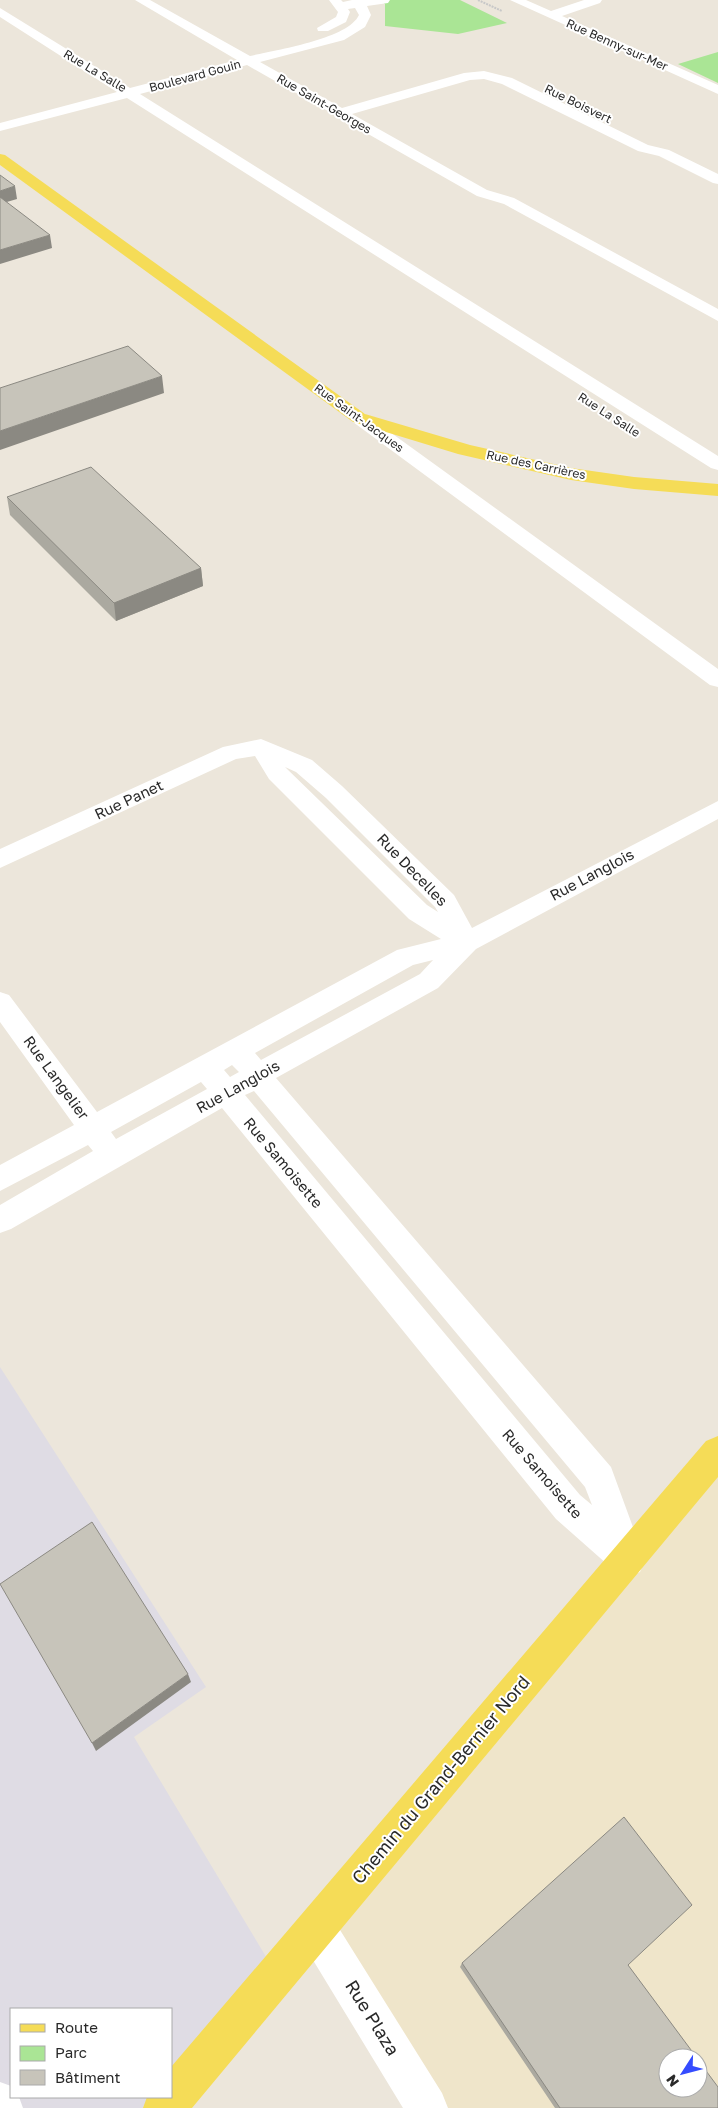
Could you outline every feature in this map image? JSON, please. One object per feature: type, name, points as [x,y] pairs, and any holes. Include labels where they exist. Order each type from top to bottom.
[{"type":"main road","name":"Rue Saint-Jacques","points":[[0,158],[359,418]]},
{"type":"main road","name":"Rue des Carrières","points":[[359,418],[465,450],[571,474],[634,483],[718,490]]},
{"type":"main road","name":"Chemin du Grand-Bernier Nord","points":[[164,2108],[718,1452]]},
{"type":"street","name":"Rue Saint-Georges","points":[[141,0],[234,53],[266,57],[342,107],[482,193],[510,201],[718,316]]},
{"type":"street","name":"Rue Saint-Georges","points":[[163,0],[250,55],[342,107],[499,187],[510,201]]},
{"type":"street","points":[[338,3],[384,0]]},
{"type":"street","name":"Rue Benny-sur-Mer","points":[[516,0],[718,90]]},
{"type":"street","points":[[551,15],[596,0]]},
{"type":"street","points":[[266,57],[339,37],[355,29],[361,24],[365,15],[360,2]]},
{"type":"street","name":"Boulevard Gouin","points":[[132,93],[320,30],[342,19],[344,12],[338,3]]},
{"type":"street","name":"Rue La Salle","points":[[0,12],[114,91],[204,158],[561,384]]},
{"type":"street","name":"Rue La Salle","points":[[0,27],[16,22]]},
{"type":"street","name":"Rue La Salle","points":[[0,27],[96,89],[132,93],[718,464]]},
{"type":"street","name":"Boulevard Gouin","points":[[0,127],[234,53]]},
{"type":"street","name":"Rue Boisvert","points":[[342,107],[484,72],[507,81],[644,148],[664,153],[718,180]]},
{"type":"street","points":[[0,113],[96,89]]},
{"type":"street","points":[[204,158],[225,153]]},
{"type":"street","points":[[338,244],[360,237]]},
{"type":"street","points":[[504,347],[522,340]]},
{"type":"street","name":"Rue Saint-Jacques","points":[[359,418],[718,680]]},
{"type":"street","points":[[692,466],[718,477]]},
{"type":"street","name":"Rue Panet","points":[[0,860],[231,752],[260,747]]},
{"type":"street","name":"Rue Decelles","points":[[260,747],[277,773],[418,912],[467,942]]},
{"type":"street","name":"Rue Langlois","points":[[0,1179],[406,957],[467,942],[718,809]]},
{"type":"street","name":"Rue Langlois","points":[[0,1220],[112,1155],[258,1077],[428,981],[467,942]]},
{"type":"street","name":"Rue Langelier","points":[[0,1002],[112,1155]]},
{"type":"street","points":[[236,1050],[599,1478],[628,1560]]},
{"type":"street","name":"Rue Samoisette","points":[[204,1066],[568,1507],[628,1560]]},
{"type":"street","name":"Rue Plaza","points":[[316,1928],[427,2108]]},
{"type":"street","points":[[0,2103],[2,2108]]},
{"type":"shaded area","points":[[0,1367],[206,1687],[134,1737],[277,1975],[164,2108],[0,2108]]},
{"type":"shaded area","points":[[718,1452],[718,2108],[427,2108],[316,1928]]},
{"type":"green space","points":[[380,0],[460,0],[507,23],[458,34],[385,26],[385,4]]},
{"type":"green space","points":[[718,52],[718,83],[678,64]]},
{"type":"building","points":[[0,175],[15,186],[0,191]]},
{"type":"building","points":[[0,197],[50,235],[0,250]]},
{"type":"building","points":[[128,346],[162,376],[0,431],[0,388]]},
{"type":"building","points":[[91,467],[201,568],[114,603],[7,497]]},
{"type":"building","points":[[92,1522],[188,1674],[92,1743],[0,1584]]},
{"type":"building","points":[[624,1817],[692,1905],[628,1965],[690,2048],[658,2048],[658,2098],[708,2098],[708,2074],[718,2087],[718,2108],[560,2108],[462,1963]]}]
